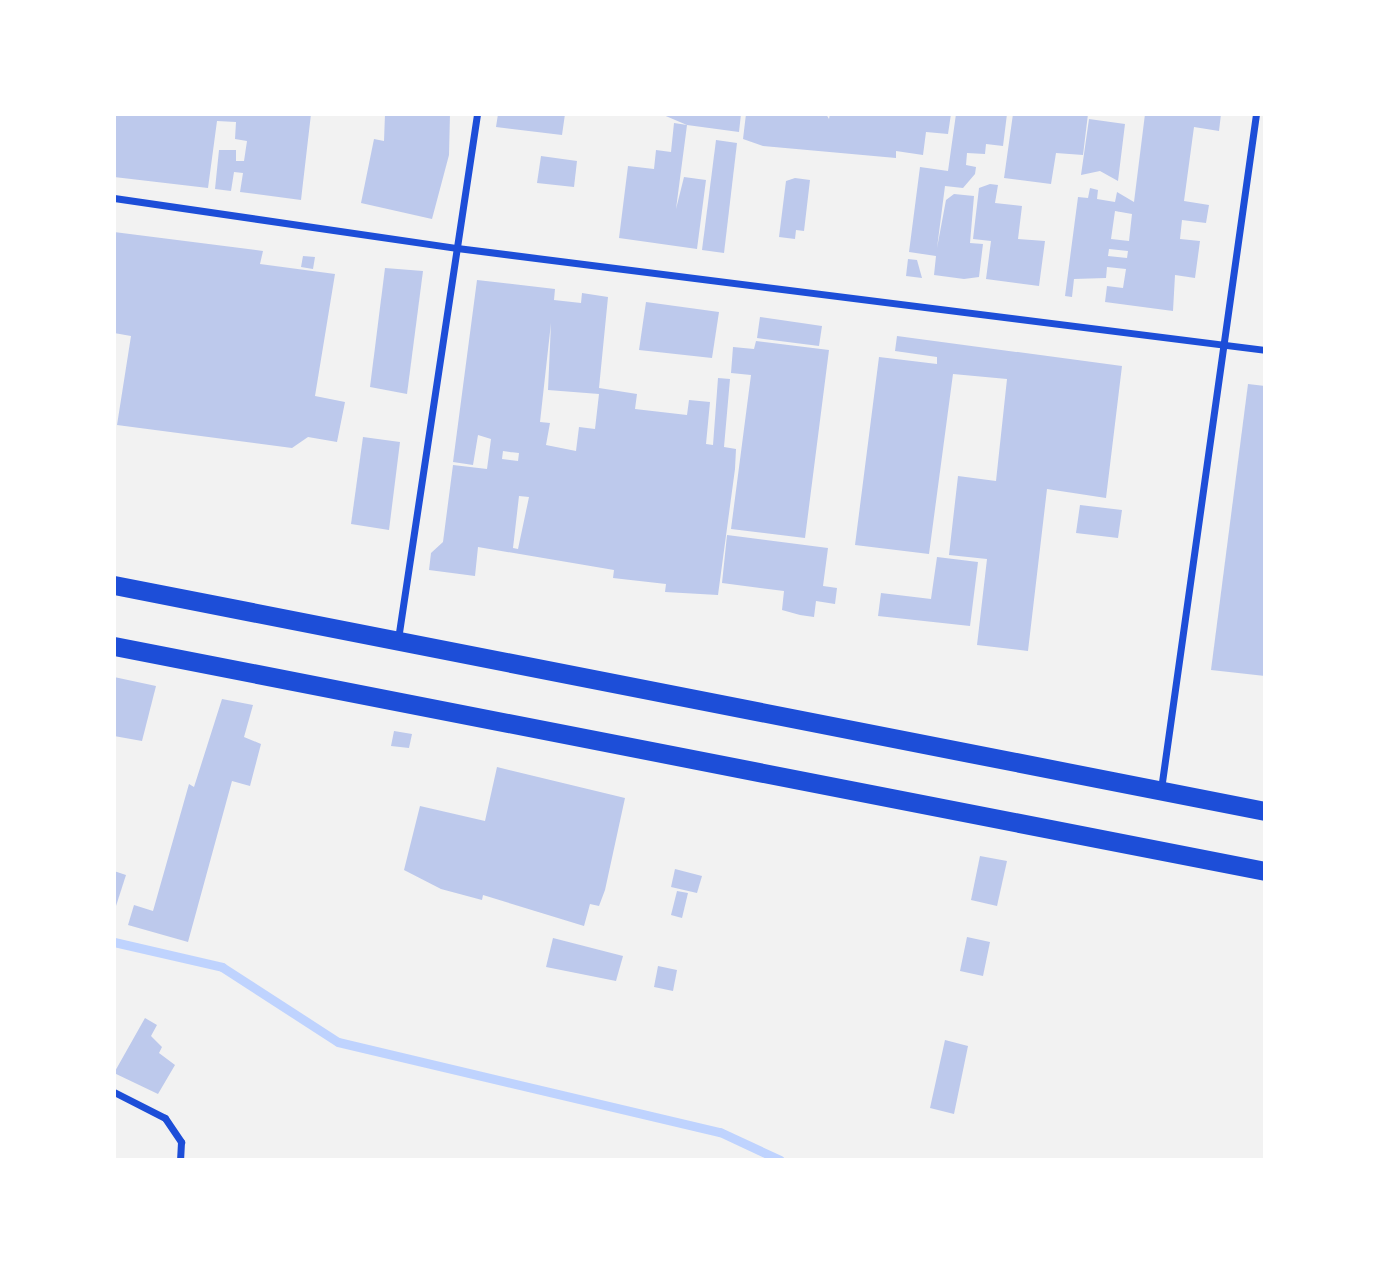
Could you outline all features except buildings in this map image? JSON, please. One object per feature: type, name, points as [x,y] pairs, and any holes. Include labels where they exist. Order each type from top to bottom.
[{"type":"highway","points":[[114,586],[1265,811]]},
{"type":"highway","points":[[114,646],[1265,871]]},
{"type":"street","points":[[398,641],[477,114]]},
{"type":"street","points":[[1161,790],[1256,114]]},
{"type":"street","points":[[114,198],[457,248],[1265,350]]},
{"type":"street","points":[[114,1092],[165,1118],[181,1142],[180,1160]]},
{"type":"waterway","points":[[114,942],[222,967],[338,1042],[720,1132],[780,1160]]}]
